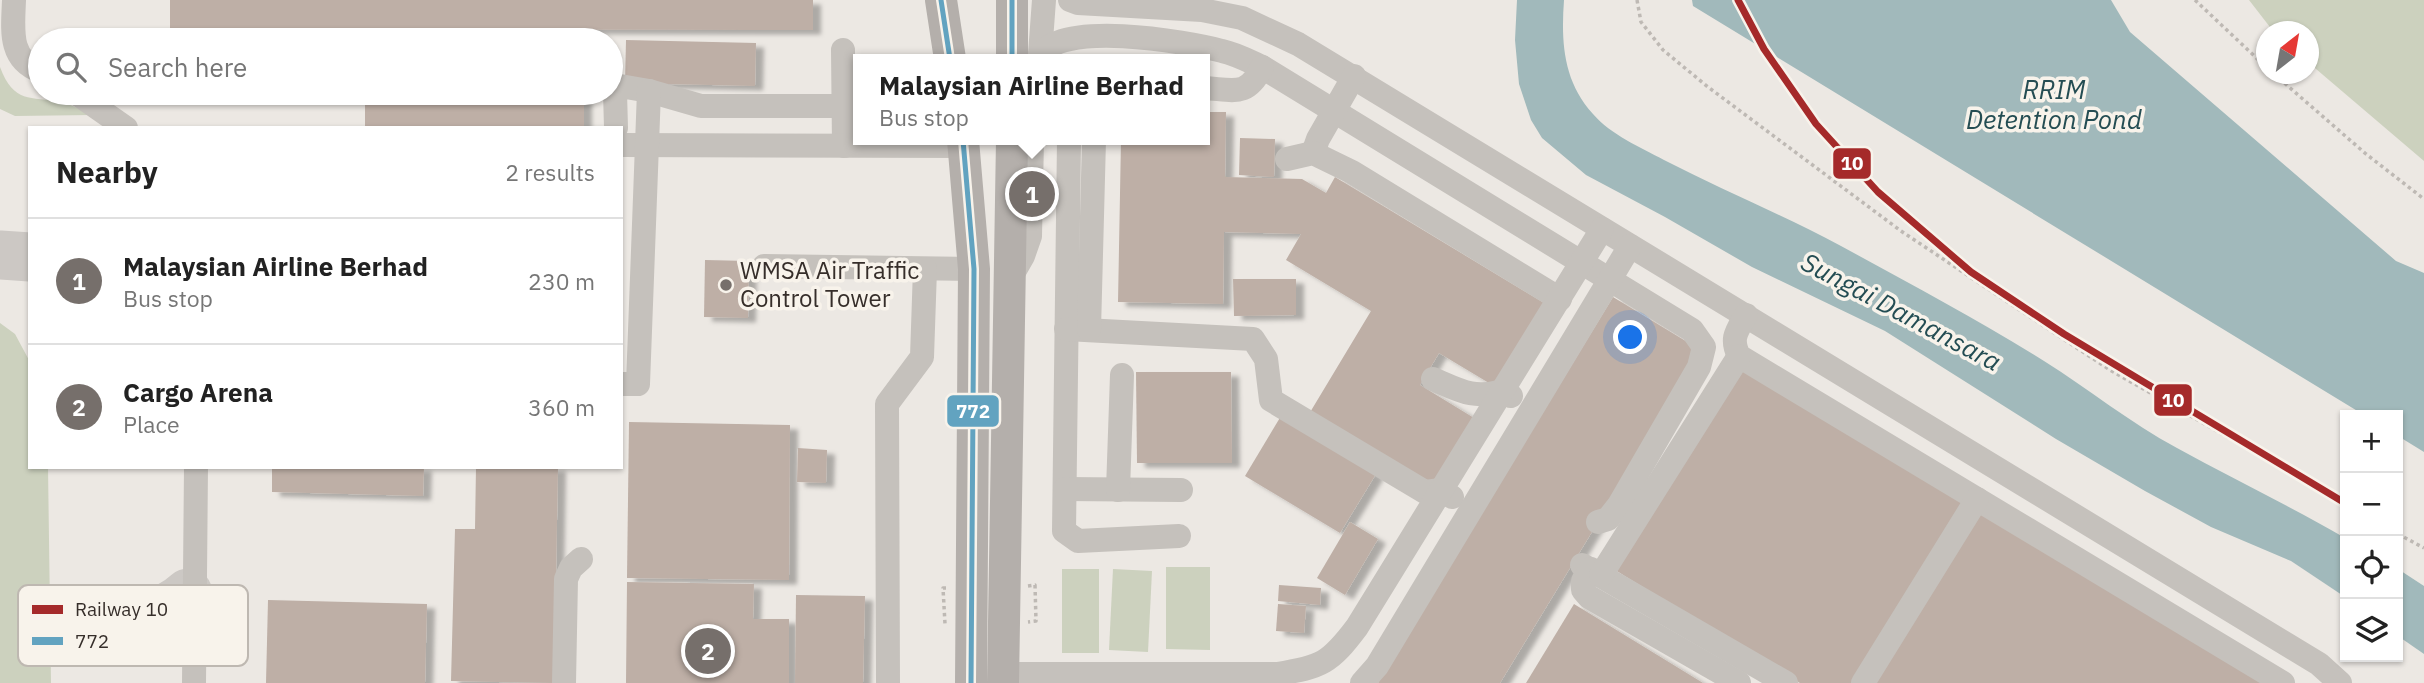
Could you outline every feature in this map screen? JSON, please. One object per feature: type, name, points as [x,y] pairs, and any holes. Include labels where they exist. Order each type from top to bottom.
[{"type":"main road","points":[[941,0],[949,54]]},
{"type":"main road","points":[[1012,0],[1029,54]]},
{"type":"main road","points":[[963,145],[974,270],[971,683]]},
{"type":"main road","points":[[1003,679],[1012,145]]},
{"type":"street","points":[[13,0],[13,36],[18,53],[28,67]]},
{"type":"street","points":[[1031,54],[1044,0]]},
{"type":"street","points":[[1070,0],[1078,3],[1202,9],[1242,18],[1298,44],[2319,664],[2340,683]]},
{"type":"street","points":[[1158,39],[1161,6]]},
{"type":"street","points":[[1230,54],[1242,18]]},
{"type":"street","points":[[1036,54],[1052,44],[1083,36],[1158,39],[1230,54],[1262,67],[1692,330],[1704,347],[1699,367],[1619,505],[1608,519],[1598,522]]},
{"type":"street","points":[[843,50],[844,146]]},
{"type":"street","points":[[1210,88],[1238,90],[1254,83],[1262,67]]},
{"type":"street","points":[[1313,153],[1318,139],[1354,76]]},
{"type":"street","points":[[623,88],[633,87],[701,106],[844,106]]},
{"type":"street","points":[[623,384],[638,384],[631,316],[632,263],[649,146],[649,91]]},
{"type":"street","points":[[93,105],[123,126]]},
{"type":"street","points":[[616,126],[617,105]]},
{"type":"street","points":[[623,145],[884,145]]},
{"type":"street","points":[[1011,277],[1030,236],[1032,145]]},
{"type":"street","points":[[1069,145],[1077,330]]},
{"type":"street","points":[[1094,145],[1077,330],[1064,531],[1079,541],[1179,536]]},
{"type":"street","points":[[1287,159],[1313,153],[1352,172],[1560,299]]},
{"type":"street","points":[[1003,679],[1125,679],[1277,674],[1309,669],[1337,654],[1357,627],[1602,229]]},
{"type":"street","points":[[1362,683],[1377,666],[1630,246]]},
{"type":"street","points":[[764,266],[974,270]]},
{"type":"street","points":[[888,683],[887,404],[922,357],[925,269]]},
{"type":"street","points":[[1737,309],[1734,345],[1739,356],[2283,683]]},
{"type":"street","points":[[1077,330],[1253,339],[1266,359],[1271,400],[1426,492],[1441,490],[1471,508]]},
{"type":"street","points":[[1739,356],[1583,581],[1583,590],[1589,597],[1739,683]]},
{"type":"street","points":[[1118,490],[1122,374]]},
{"type":"street","points":[[1433,379],[1471,395],[1503,391],[1532,408]]},
{"type":"street","points":[[195,585],[196,469]]},
{"type":"street","points":[[1065,489],[1181,490]]},
{"type":"street","points":[[1863,683],[1977,499]]},
{"type":"street","points":[[564,683],[566,579],[571,568],[581,559]]},
{"type":"street","points":[[1591,569],[1786,683]]},
{"type":"path","points":[[1637,0],[1641,22],[1663,50],[1708,87],[1911,238],[2110,370],[2340,501]]},
{"type":"path","points":[[2195,0],[2256,58]]},
{"type":"path","points":[[2285,84],[2365,154],[2424,199]]},
{"type":"path","points":[[2402,536],[2424,548]]},
{"type":"path","points":[[1035,585],[1036,621]]},
{"type":"path","points":[[943,588],[945,624]]},
{"type":"green space","points":[[2249,0],[2424,0],[2424,161],[2319,72],[2319,21],[2265,21]]},
{"type":"green space","points":[[0,67],[11,87],[17,93],[28,97],[28,105],[70,105],[92,115],[15,116],[0,109]]},
{"type":"green space","points":[[0,323],[15,334],[28,358],[28,469],[48,469],[50,585],[18,585],[18,666],[51,666],[51,683],[0,683]]},
{"type":"green space","points":[[1166,567],[1210,567],[1210,650],[1166,649]]},
{"type":"green space","points":[[1062,569],[1099,569],[1099,653],[1062,653]]},
{"type":"green space","points":[[1113,569],[1152,571],[1148,652],[1109,650]]},
{"type":"water","name":"Sungai Damansara","points":[[1517,0],[1564,0],[1564,46],[1570,75],[1583,101],[1608,128],[1664,160],[1819,235],[1943,302],[2044,361],[2160,438],[2340,535],[2340,594],[2291,561],[2211,527],[2145,491],[2056,439],[1885,331],[1752,267],[1586,175],[1542,138],[1531,120],[1519,84],[1515,40]]},
{"type":"water","name":"RRIM Detention Pond","points":[[1692,0],[2111,0],[2130,32],[2396,261],[2424,273],[2424,452],[2403,439],[2403,410],[2356,410],[1693,6]]},
{"type":"water","points":[[2403,572],[2424,586],[2424,654],[2403,639]]},
{"type":"building","points":[[170,0],[813,0],[813,30],[170,28]]},
{"type":"building","points":[[626,40],[756,43],[755,86],[625,83]]},
{"type":"building","points":[[365,105],[584,105],[584,126],[365,126]]},
{"type":"building","points":[[1210,112],[1226,112],[1225,177],[1302,179],[1326,193],[1335,177],[1544,303],[1494,386],[1439,353],[1420,385],[1474,418],[1432,488],[1309,414],[1371,311],[1286,260],[1301,234],[1224,232],[1223,304],[1118,302],[1121,145],[1210,145]]},
{"type":"building","points":[[1240,138],[1275,139],[1274,177],[1239,175]]},
{"type":"building","name":"WMSA Air Traffic Control Tower","points":[[705,260],[749,261],[748,318],[704,317]]},
{"type":"building","points":[[1233,279],[1296,279],[1296,315],[1234,316]]},
{"type":"building","points":[[1613,297],[1702,351],[1500,683],[1378,683]]},
{"type":"building","points":[[1740,365],[1964,501],[1854,683],[1800,683],[1615,570]]},
{"type":"building","points":[[1136,372],[1231,372],[1232,463],[1137,463]]},
{"type":"building","points":[[1281,416],[1376,474],[1340,533],[1245,476]]},
{"type":"building","points":[[629,422],[790,425],[789,580],[627,578]]},
{"type":"building","points":[[798,448],[827,450],[826,483],[797,482]]},
{"type":"building","points":[[272,469],[424,469],[423,496],[272,492]]},
{"type":"building","points":[[476,469],[558,469],[554,683],[451,681],[455,529],[475,529]]},
{"type":"building","points":[[1979,509],[2264,683],[1873,683]]},
{"type":"building","points":[[1350,522],[1378,539],[1345,595],[1317,578]]},
{"type":"building","points":[[627,582],[754,584],[753,619],[789,619],[789,683],[626,683]]},
{"type":"building","points":[[1279,585],[1321,588],[1320,605],[1278,601]]},
{"type":"building","points":[[796,595],[865,596],[863,683],[795,683]]},
{"type":"building","points":[[268,600],[427,604],[425,683],[266,683]]},
{"type":"building","points":[[1278,604],[1306,606],[1304,633],[1276,631]]},
{"type":"building","points":[[1574,604],[1703,683],[1526,683]]},
{"type":"taxiway","points":[[0,255],[28,257]]},
{"type":"rail line","name":"10","points":[[1738,0],[1764,49],[1816,124],[1878,192],[1971,272],[2064,334],[2340,500]]},
{"type":"transit line","name":"772","points":[[941,0],[949,54]]},
{"type":"transit line","name":"772","points":[[1012,0],[1012,54]]},
{"type":"transit line","name":"772","points":[[963,145],[974,269],[971,683]]},
{"type":"place","name":"Malaysian Airline Berhad","points":[[1032,194]]},
{"type":"place","name":"WMSA Air Traffic Control Tower","points":[[726,285]]},
{"type":"place","name":"Cargo Arena","points":[[708,651]]}]
